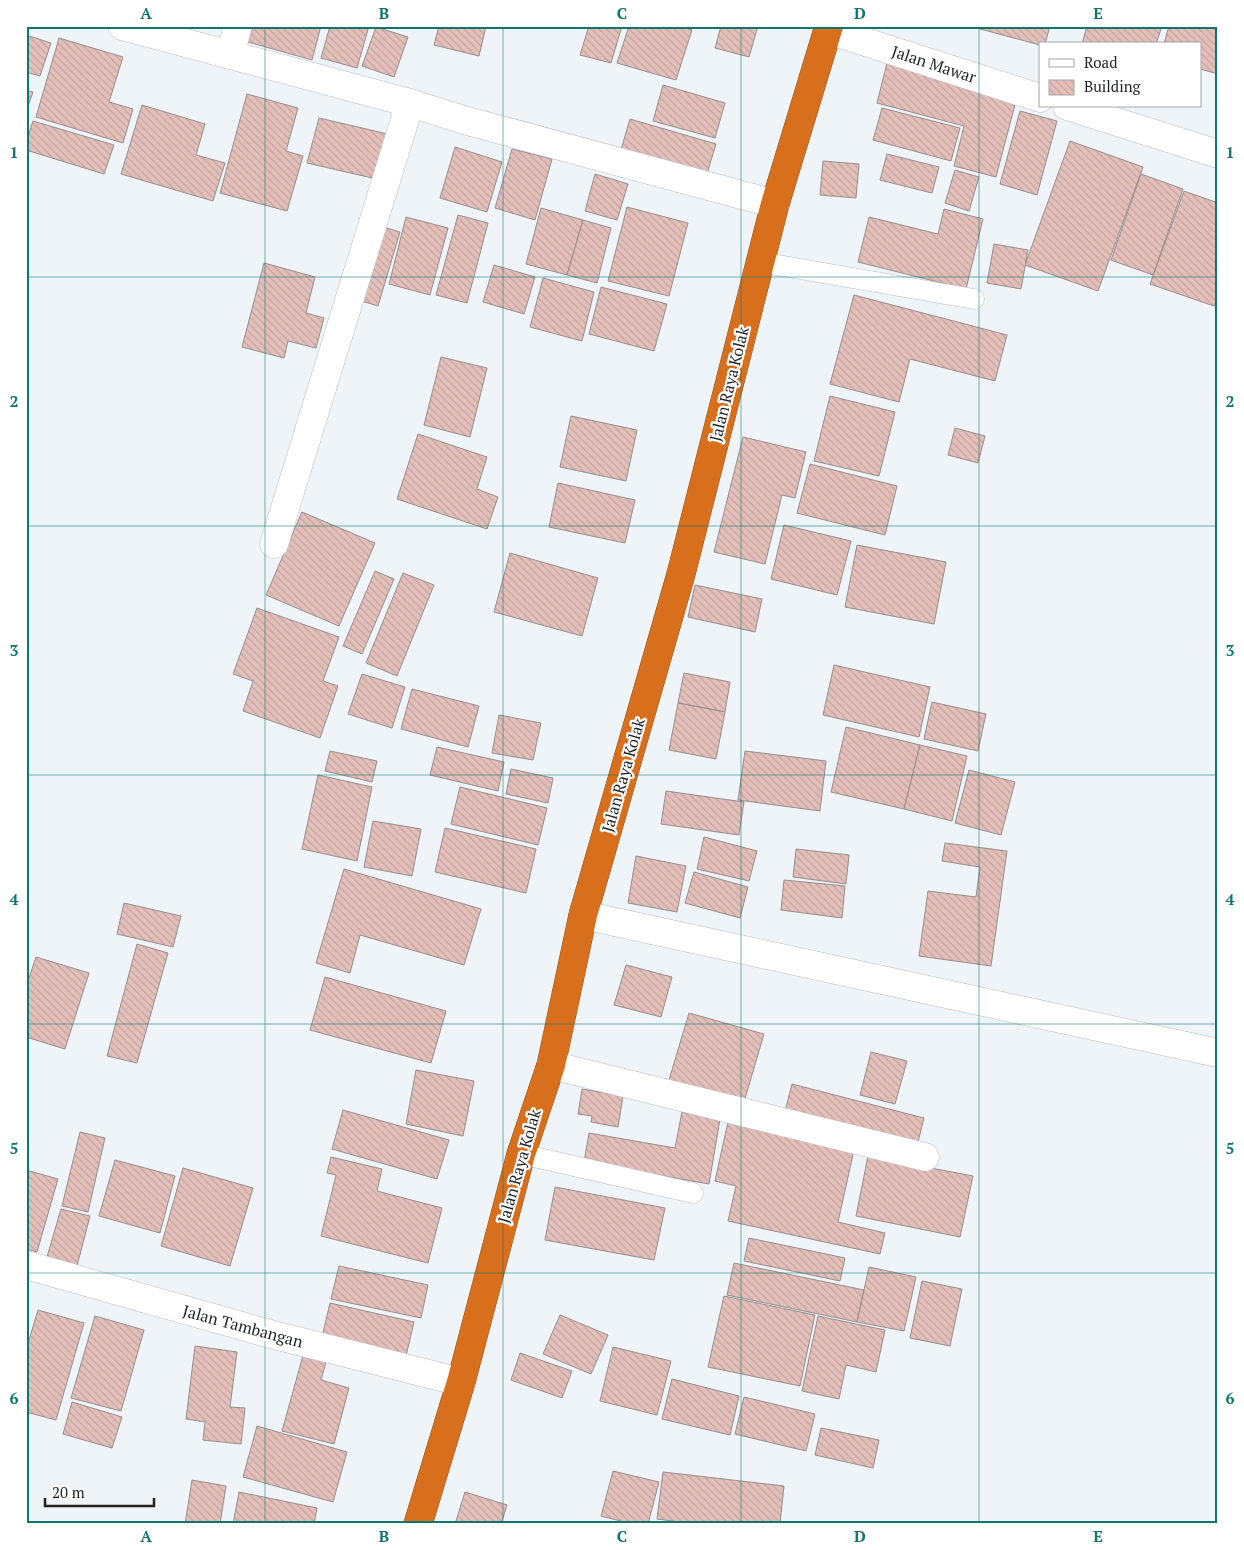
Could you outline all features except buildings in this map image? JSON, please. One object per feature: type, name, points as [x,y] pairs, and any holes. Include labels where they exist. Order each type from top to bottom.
[{"type":"highway","name":"Jalan Raya Kolak","points":[[418,1524],[461,1382],[521,1154],[551,1065],[583,914],[681,574],[775,204],[828,28]]},
{"type":"street","points":[[122,26],[775,204]]},
{"type":"street","points":[[230,55],[238,26]]},
{"type":"street","name":"Jalan Mawar","points":[[828,28],[1039,98]]},
{"type":"street","points":[[274,544],[410,103]]},
{"type":"street","points":[[1072,108],[1218,154]]},
{"type":"street","points":[[583,914],[1218,1053]]},
{"type":"street","points":[[551,1065],[925,1157]]},
{"type":"street","name":"Jalan Tambangan","points":[[26,1266],[270,1334],[461,1382]]},
{"type":"lane","points":[[760,262],[974,299]]},
{"type":"lane","points":[[521,1154],[693,1193]]}]
